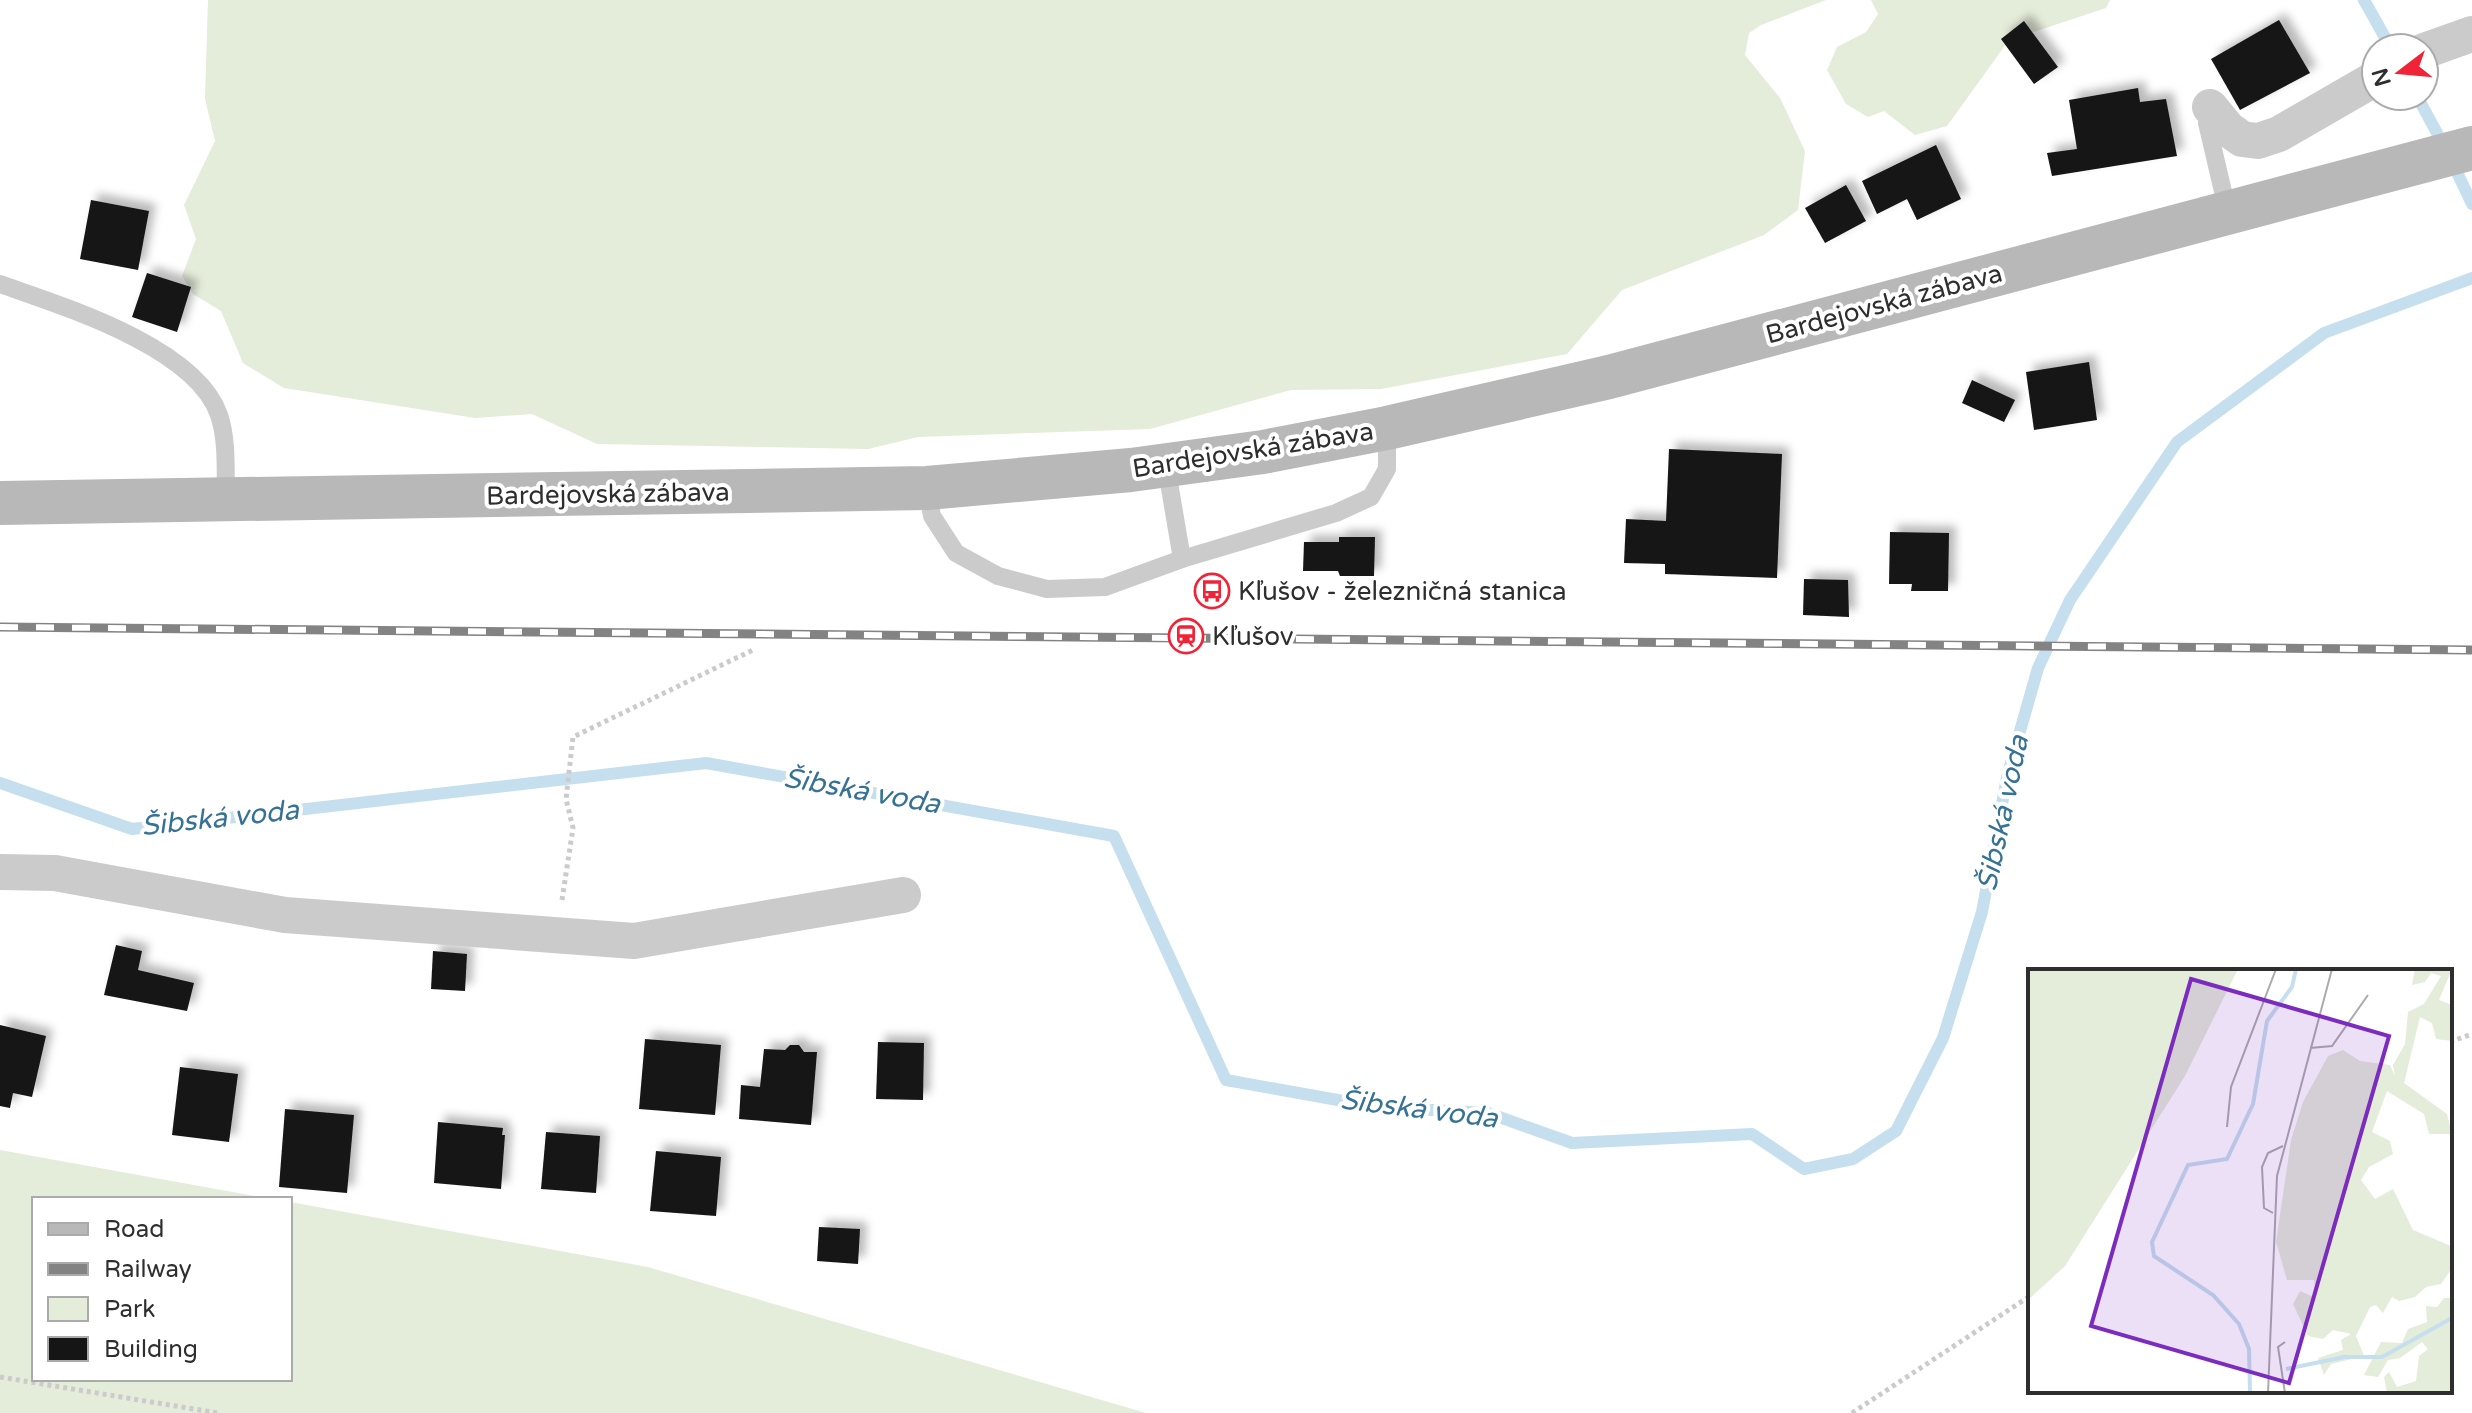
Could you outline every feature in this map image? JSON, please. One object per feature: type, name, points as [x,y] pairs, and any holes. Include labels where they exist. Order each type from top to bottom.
[{"type":"main road","name":"Bardejovská zábava","points":[[0,503],[927,488],[1166,465],[1263,452],[1387,428],[1609,377],[2472,148]]},
{"type":"street","points":[[2440,45],[2472,34]]},
{"type":"street","points":[[2210,107],[2228,129],[2242,139],[2258,141],[2279,134],[2360,87]]},
{"type":"street","points":[[0,872],[55,873],[285,915],[634,941],[903,895]]},
{"type":"lane","points":[[2210,107],[2207,123],[2228,214]]},
{"type":"lane","points":[[0,284],[91,316],[174,359],[219,412],[225,438],[226,500]]},
{"type":"lane","points":[[927,488],[932,516],[956,553],[998,576],[1047,589],[1105,587],[1182,559],[1336,513],[1371,497],[1387,469],[1387,428]]},
{"type":"lane","points":[[1166,465],[1182,559]]},
{"type":"path","points":[[556,935],[573,828],[566,799],[573,737],[755,649]]},
{"type":"path","points":[[2452,1041],[2472,1034]]},
{"type":"path","points":[[1852,1413],[2028,1297]]},
{"type":"path","points":[[0,1377],[218,1413]]},
{"type":"green space","points":[[208,0],[1826,0],[1761,25],[1749,33],[1745,55],[1780,98],[1805,151],[1798,210],[1764,235],[1622,290],[1567,354],[1381,389],[1291,390],[1150,429],[918,437],[868,449],[597,444],[532,414],[475,418],[284,388],[243,363],[221,311],[193,294],[182,276],[196,239],[184,205],[215,141],[205,99]]},
{"type":"green space","points":[[1871,0],[2110,0],[2106,8],[2009,40],[1947,126],[1915,135],[1884,111],[1868,117],[1846,104],[1827,70],[1837,47],[1866,32],[1878,14]]},
{"type":"green space","points":[[0,1150],[260,1197],[32,1197],[32,1381],[292,1381],[292,1202],[648,1267],[1146,1413],[0,1413]]},
{"type":"building","points":[[2279,20],[2310,73],[2240,110],[2211,59]]},
{"type":"building","points":[[2024,21],[2058,67],[2034,84],[2001,39]]},
{"type":"building","points":[[2138,88],[2140,102],[2166,99],[2177,156],[2052,176],[2047,153],[2077,149],[2069,100]]},
{"type":"building","points":[[1936,145],[1961,199],[1917,220],[1907,199],[1877,214],[1862,181]]},
{"type":"building","points":[[1846,185],[1866,221],[1825,243],[1805,208]]},
{"type":"building","points":[[91,200],[149,211],[138,270],[80,259]]},
{"type":"building","points":[[147,273],[191,287],[177,332],[132,317]]},
{"type":"building","points":[[2089,362],[2097,420],[2034,430],[2026,372]]},
{"type":"building","points":[[1972,380],[2015,400],[2004,422],[1962,403]]},
{"type":"building","points":[[1669,449],[1782,454],[1777,578],[1665,574],[1665,564],[1624,563],[1626,519],[1666,521]]},
{"type":"building","points":[[1890,532],[1949,533],[1948,591],[1911,591],[1912,584],[1889,584]]},
{"type":"building","points":[[1339,537],[1375,537],[1374,576],[1340,576],[1338,571],[1303,571],[1304,542],[1339,542]]},
{"type":"building","points":[[1804,579],[1848,580],[1849,617],[1803,615]]},
{"type":"building","points":[[116,945],[142,951],[138,970],[194,983],[187,1011],[104,995]]},
{"type":"building","points":[[433,951],[467,954],[465,991],[431,989]]},
{"type":"building","points":[[0,1025],[46,1036],[32,1097],[13,1093],[10,1108],[0,1106]]},
{"type":"building","points":[[645,1039],[721,1045],[715,1115],[639,1109]]},
{"type":"building","points":[[878,1042],[924,1043],[923,1100],[876,1099]]},
{"type":"building","points":[[790,1045],[799,1045],[804,1052],[817,1052],[811,1125],[739,1119],[741,1085],[760,1087],[764,1049],[785,1050]]},
{"type":"building","points":[[180,1067],[238,1074],[229,1142],[172,1135]]},
{"type":"building","points":[[285,1109],[354,1115],[347,1193],[279,1187]]},
{"type":"building","points":[[438,1122],[503,1128],[501,1189],[434,1183]]},
{"type":"building","points":[[546,1132],[600,1136],[596,1193],[541,1189]]},
{"type":"building","points":[[656,1151],[721,1157],[716,1216],[650,1211]]},
{"type":"building","points":[[819,1227],[860,1229],[858,1264],[817,1261]]},
{"type":"waterway","points":[[2364,0],[2382,32]]},
{"type":"waterway","points":[[2426,112],[2444,146]]},
{"type":"waterway","points":[[2452,162],[2472,204]]},
{"type":"waterway","name":"Šibská voda","points":[[0,783],[132,829],[706,763],[1114,836],[1226,1080],[1377,1107],[1488,1113],[1572,1143],[1752,1134],[1804,1169],[1853,1159],[1896,1131],[1943,1038],[1982,912],[2007,777],[2038,668],[2070,600],[2177,442],[2324,333],[2472,278]]},
{"type":"railway","points":[[0,627],[2472,650]]},
{"type":"place","name":"Kľušov - železničná stanica","points":[[1212,591]]},
{"type":"place","name":"Kľušov","points":[[1186,636]]}]
